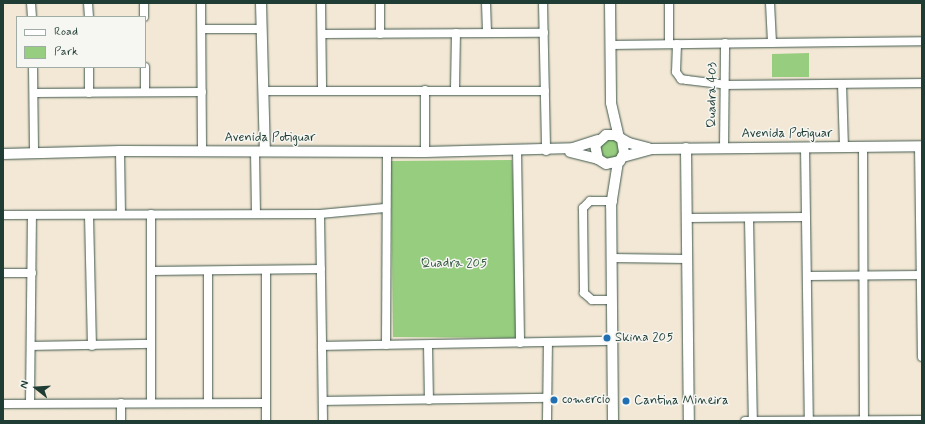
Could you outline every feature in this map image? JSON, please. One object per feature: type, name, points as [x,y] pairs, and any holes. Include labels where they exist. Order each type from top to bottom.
[{"type":"street","points":[[32,3],[32,16]]},
{"type":"street","points":[[88,3],[88,16]]},
{"type":"street","points":[[144,3],[144,16]]},
{"type":"street","points":[[202,3],[202,151]]},
{"type":"street","points":[[256,213],[263,91],[261,3]]},
{"type":"street","points":[[321,3],[322,90]]},
{"type":"street","points":[[380,3],[380,34]]},
{"type":"street","points":[[486,3],[487,32]]},
{"type":"street","points":[[543,3],[545,91],[543,149]]},
{"type":"street","points":[[610,3],[611,103],[608,120],[595,150],[609,180],[611,202],[612,421]]},
{"type":"street","points":[[669,3],[676,72],[681,79],[725,86],[922,83]]},
{"type":"street","points":[[770,3],[772,42]]},
{"type":"street","points":[[202,29],[261,29]]},
{"type":"street","points":[[322,34],[487,32],[544,33]]},
{"type":"street","points":[[455,90],[456,33]]},
{"type":"street","points":[[610,45],[922,41]]},
{"type":"street","name":"Quadra 403","points":[[724,147],[726,43]]},
{"type":"street","points":[[33,68],[34,153]]},
{"type":"street","points":[[89,68],[89,92]]},
{"type":"street","points":[[145,68],[145,92]]},
{"type":"street","points":[[842,84],[844,147]]},
{"type":"street","points":[[425,90],[425,152]]},
{"type":"street","points":[[263,91],[545,91]]},
{"type":"street","points":[[34,93],[202,92]]},
{"type":"street","points":[[611,103],[620,139],[625,148],[613,180],[611,202]]},
{"type":"street","name":"Avenida Potiguar","points":[[3,154],[120,151],[425,152],[543,149],[579,147],[611,134],[620,139],[652,149]]},
{"type":"street","points":[[920,146],[922,358]]},
{"type":"street","name":"Avenida Potiguar","points":[[543,149],[582,153],[611,164],[620,159],[652,149],[920,146]]},
{"type":"street","points":[[805,147],[809,420]]},
{"type":"street","points":[[863,147],[864,420]]},
{"type":"street","points":[[686,148],[689,421]]},
{"type":"street","points":[[517,149],[520,343]]},
{"type":"street","points":[[120,151],[121,214]]},
{"type":"street","points":[[386,345],[385,208],[387,152]]},
{"type":"street","points":[[611,202],[590,201],[583,208],[584,293],[592,300],[611,300]]},
{"type":"street","points":[[3,215],[256,213],[320,214],[385,208]]},
{"type":"street","points":[[151,214],[151,403]]},
{"type":"street","points":[[320,214],[322,421]]},
{"type":"street","points":[[30,403],[32,346],[32,215]]},
{"type":"street","points":[[89,215],[92,346]]},
{"type":"street","points":[[687,218],[806,217]]},
{"type":"street","points":[[749,218],[753,421]]},
{"type":"street","points":[[611,258],[687,259]]},
{"type":"street","points":[[151,271],[321,269]]},
{"type":"street","points":[[266,270],[266,421]]},
{"type":"street","points":[[208,271],[208,403]]},
{"type":"street","points":[[3,273],[32,272]]},
{"type":"street","points":[[807,276],[921,275]]},
{"type":"street","points":[[322,346],[612,341]]},
{"type":"street","points":[[547,421],[548,343]]},
{"type":"street","points":[[32,346],[152,344]]},
{"type":"street","points":[[428,345],[429,400]]},
{"type":"street","points":[[323,401],[548,398]]},
{"type":"street","points":[[121,403],[121,421]]},
{"type":"street","points":[[3,404],[266,403]]},
{"type":"street","points":[[745,421],[922,420]]},
{"type":"green space","points":[[809,53],[809,77],[772,77],[772,54]]},
{"type":"green space","points":[[603,139],[617,139],[620,156],[608,161],[598,153]]},
{"type":"green space","name":"Quadra 205","points":[[512,160],[520,338],[393,337],[391,161]]},
{"type":"place","name":"Skina 205","points":[[607,338]]},
{"type":"place","name":"comercio","points":[[554,400]]},
{"type":"place","name":"Cantina Mineira","points":[[626,401]]}]
